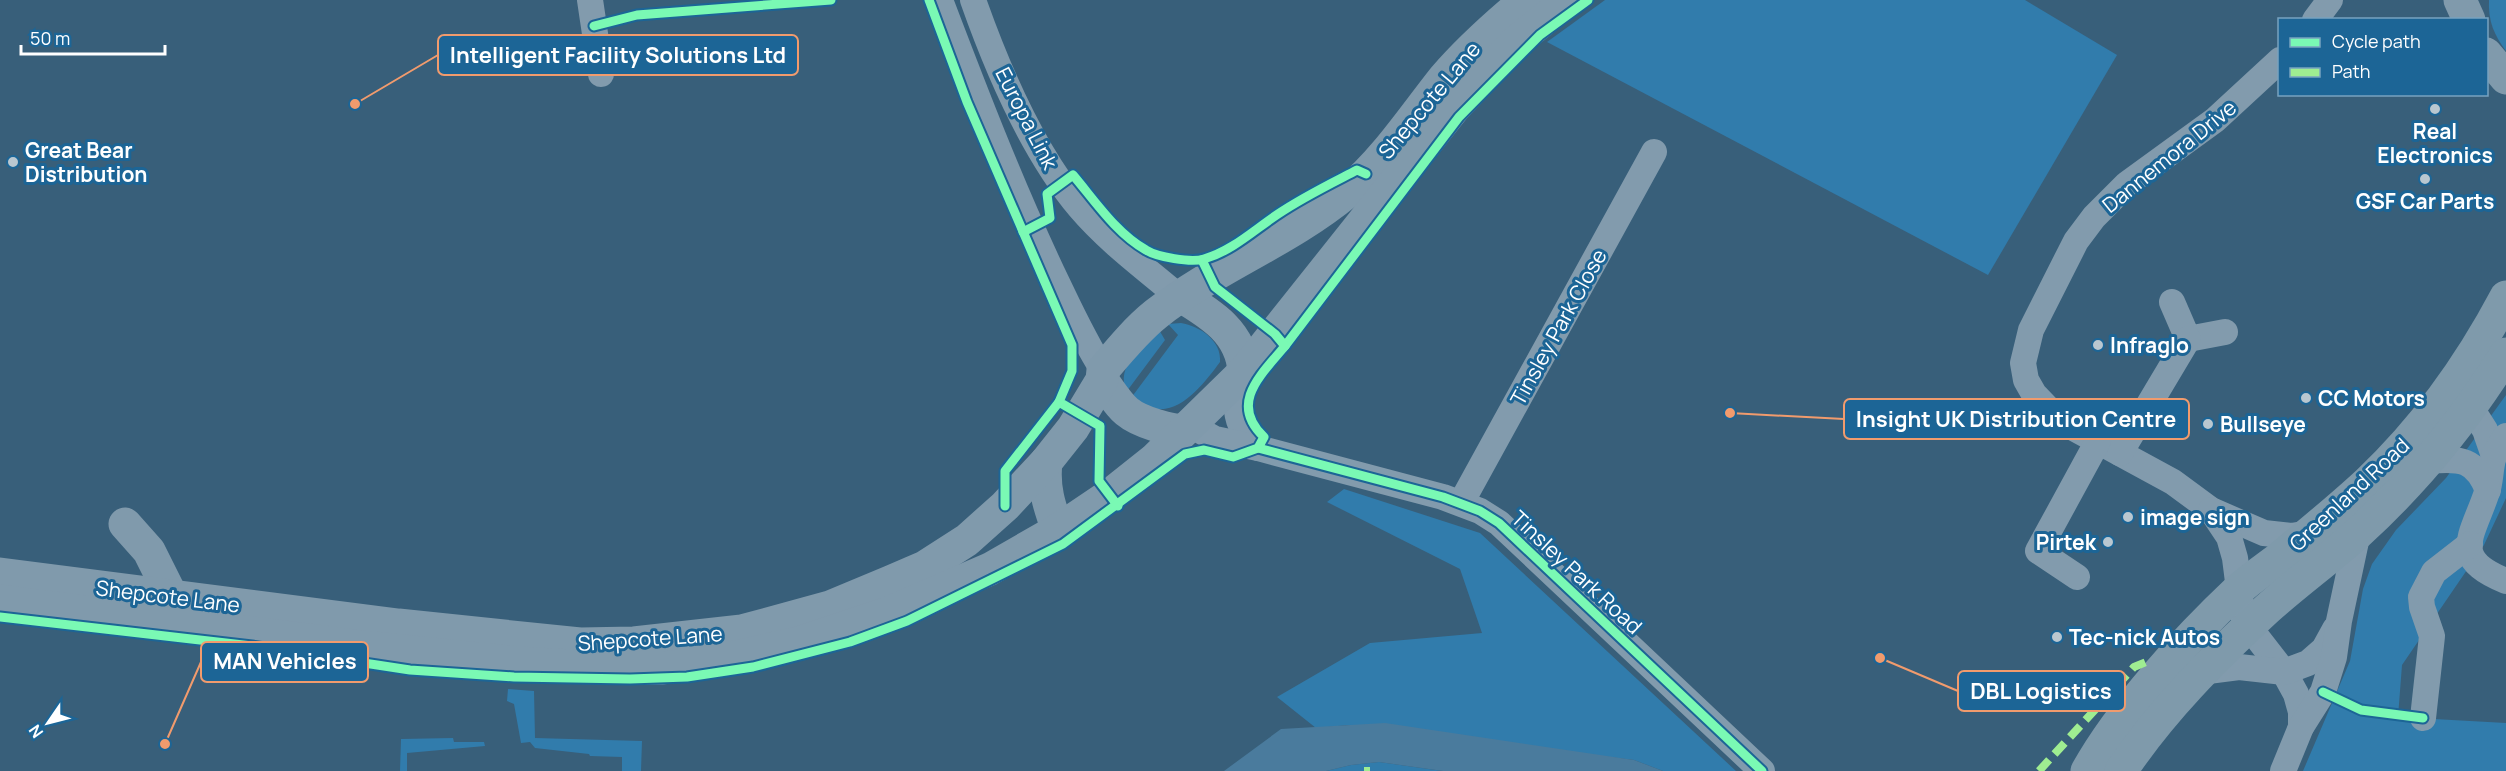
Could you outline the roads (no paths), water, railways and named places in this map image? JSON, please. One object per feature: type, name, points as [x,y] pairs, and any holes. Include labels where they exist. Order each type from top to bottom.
[{"type":"highway","name":"Shepcote Lane","points":[[0,601],[114,603],[172,597],[520,640],[580,644],[634,643],[742,631],[830,607],[883,600],[990,569],[1058,530],[1110,495],[1143,469],[1239,377],[1421,128],[1446,76],[1486,34],[1526,0]]},
{"type":"highway","name":"Shepcote Lane","points":[[0,574],[114,603],[519,663],[608,668],[663,668],[717,661],[798,642],[883,600],[925,567],[968,540],[1005,506],[1046,462],[1073,428],[1102,375],[1144,324],[1180,297],[1226,268],[1299,229],[1421,128],[1454,108],[1517,41],[1568,0]]},
{"type":"highway","points":[[2460,0],[2470,18]]},
{"type":"highway","points":[[2472,18],[2478,0]]},
{"type":"highway","points":[[2488,55],[2506,78]]},
{"type":"highway","points":[[1180,297],[1224,325],[1240,353],[1239,377]]},
{"type":"highway","points":[[1102,375],[1126,412],[1133,418],[1174,431],[1187,428]]},
{"type":"highway","points":[[1046,462],[1044,483],[1048,505],[1058,530]]},
{"type":"highway","points":[[125,524],[149,551],[172,597]]},
{"type":"main road","name":"Greenland Road","points":[[2087,771],[2102,744],[2169,662],[2240,589],[2310,533],[2368,482],[2415,433],[2463,370],[2506,297]]},
{"type":"main road","name":"Greenland Road","points":[[2121,771],[2147,733],[2200,672],[2358,532],[2429,460],[2471,408],[2506,354]]},
{"type":"street","points":[[590,0],[601,74]]},
{"type":"street","name":"Europa Link","points":[[940,0],[989,130],[1031,227],[1102,375]]},
{"type":"street","name":"Europa Link","points":[[973,0],[1010,92],[1062,183],[1105,234],[1180,297]]},
{"type":"street","points":[[2316,18],[2330,0]]},
{"type":"street","name":"Dannemora Drive","points":[[2278,62],[2215,120],[2127,184],[2094,217],[2076,241],[2031,330],[2025,348],[2024,363],[2026,380],[2034,394],[2059,420],[2173,482],[2211,510],[2264,533],[2291,536],[2310,533]]},
{"type":"street","name":"Tinsley Park Close","points":[[1461,503],[1654,152]]},
{"type":"street","points":[[2172,302],[2188,339]]},
{"type":"street","points":[[2120,453],[2188,339],[2225,332]]},
{"type":"street","points":[[1239,377],[1238,420],[1246,436],[1258,448]]},
{"type":"street","points":[[2471,408],[2485,430],[2500,446],[2488,490],[2475,522],[2470,544],[2471,555],[2476,565],[2488,574],[2506,581]]},
{"type":"street","name":"Tinsley Park Road","points":[[1187,428],[1215,439],[1258,448],[1461,503],[1498,523],[1518,539],[1762,771]]},
{"type":"street","points":[[2077,577],[2038,551],[2098,441]]},
{"type":"street","points":[[2429,460],[2460,460],[2472,465],[2482,476],[2488,490]]},
{"type":"street","name":"Dannemora Drive","points":[[2211,510],[2229,537],[2240,589]]},
{"type":"street","name":"Greenland Road","points":[[2283,771],[2301,727],[2323,692],[2334,657],[2339,621],[2358,532]]},
{"type":"street","points":[[2423,718],[2432,636],[2421,597],[2434,572],[2470,544]]},
{"type":"street","points":[[2240,589],[2242,613],[2249,627],[2284,672],[2296,694],[2301,712],[2301,727]]},
{"type":"street","name":"Greenland Road","points":[[2284,672],[2308,663],[2324,648],[2339,621]]},
{"type":"street","points":[[2200,672],[2239,667],[2284,672]]},
{"type":"place","name":"Intelligent Facility Solutions Ltd","points":[[355,104]]},
{"type":"place","name":"Real Electronics","points":[[2435,109]]},
{"type":"place","name":"Great Bear Distribution","points":[[13,162]]},
{"type":"place","name":"GSF Car Parts","points":[[2425,179]]},
{"type":"place","name":"Infraglo","points":[[2098,345]]},
{"type":"place","name":"CC Motors","points":[[2306,398]]},
{"type":"place","name":"Insight UK Distribution Centre","points":[[1730,413]]},
{"type":"place","name":"Bullseye","points":[[2208,424]]},
{"type":"place","name":"image sign","points":[[2128,517]]},
{"type":"place","name":"Pirtek","points":[[2108,542]]},
{"type":"place","name":"Tec-nick Autos","points":[[2057,637]]},
{"type":"place","name":"DBL Logistics","points":[[1880,658]]},
{"type":"place","name":"MAN Vehicles","points":[[165,744]]}]
